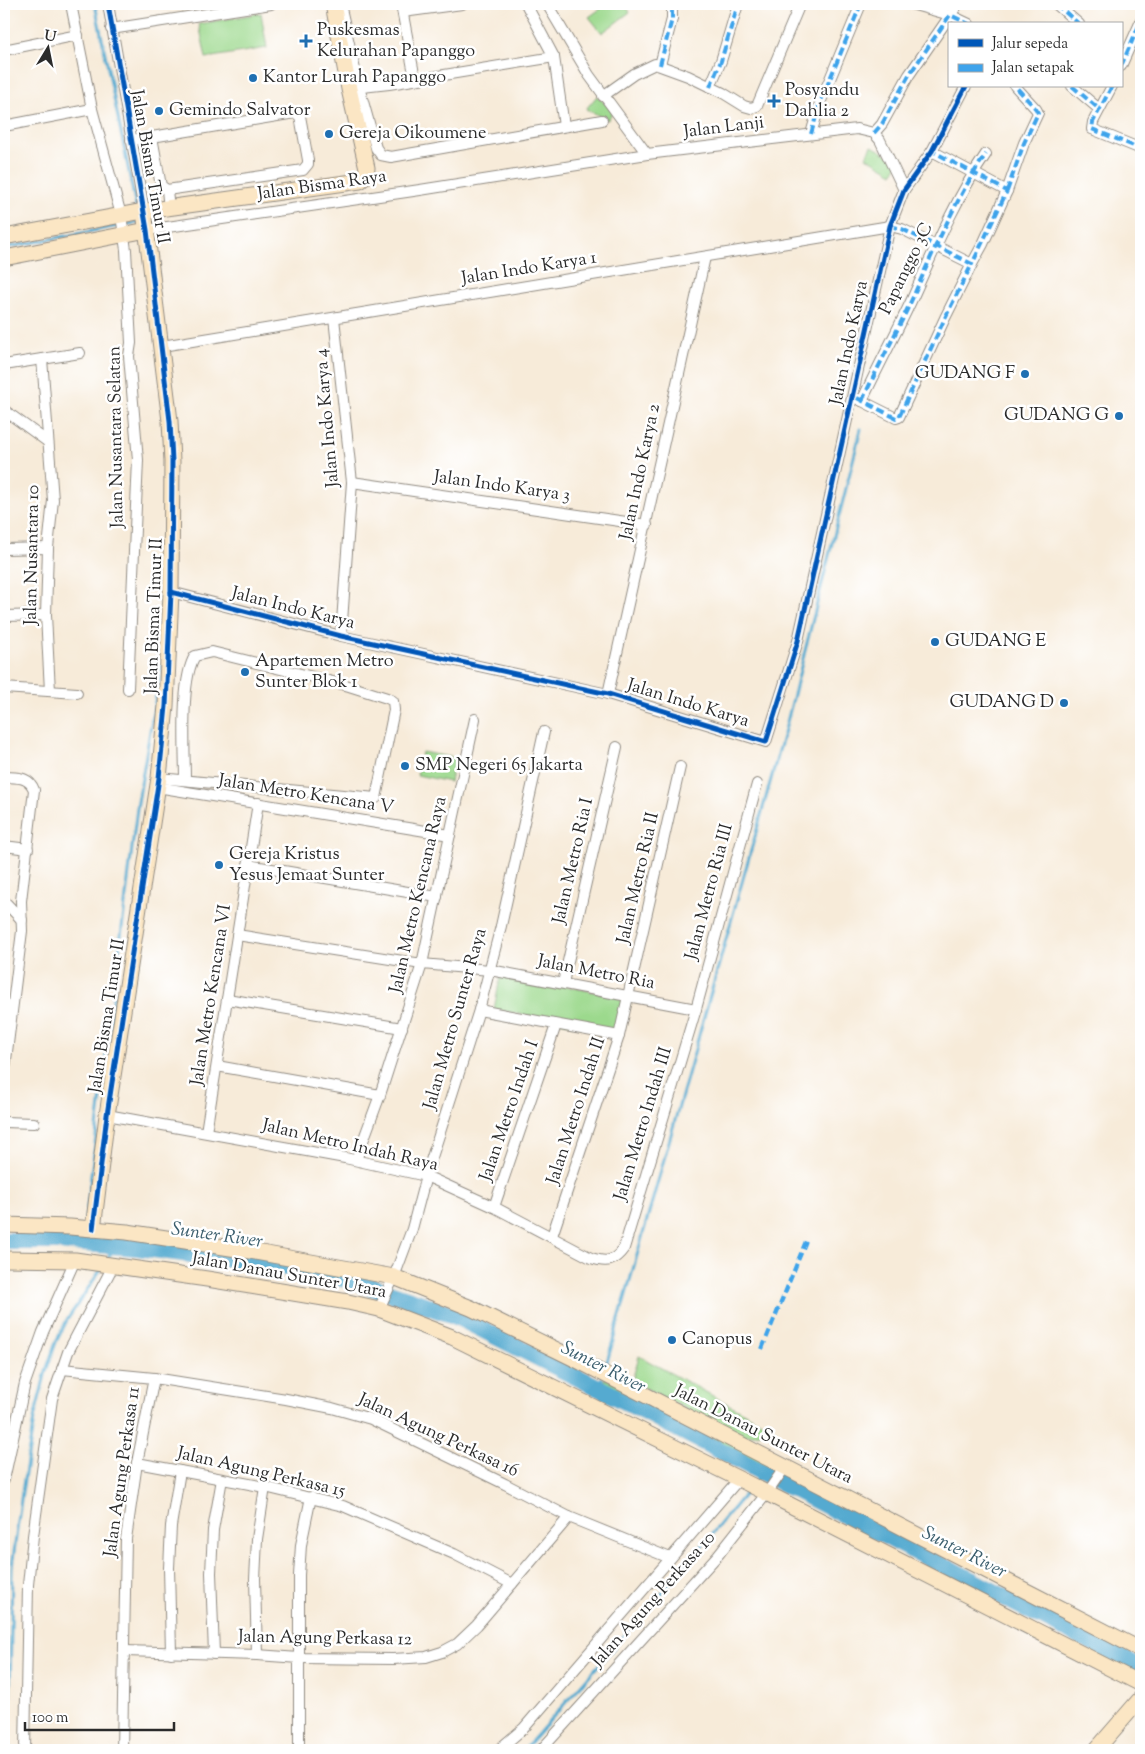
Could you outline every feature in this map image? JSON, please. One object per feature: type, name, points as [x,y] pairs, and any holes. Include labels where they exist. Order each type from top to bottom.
[{"type":"main road","name":"Jalan Bisma Raya","points":[[4,258],[169,209],[360,181],[366,176],[367,168],[354,88],[333,4]]},
{"type":"main road","name":"Jalan Bisma Raya","points":[[4,237],[128,221]]},
{"type":"main road","name":"Jalan Bisma Timur II","points":[[91,1228],[158,782],[166,702],[171,592],[171,445],[162,346],[145,231],[128,221]]},
{"type":"main road","name":"Jalan Danau Sunter Utara","points":[[4,1225],[91,1228],[250,1250],[392,1281],[471,1308],[602,1373],[783,1469],[1141,1650]]},
{"type":"main road","name":"Jalan Danau Sunter Utara","points":[[4,1260],[77,1261],[348,1302],[380,1305],[452,1338],[755,1486],[1141,1684]]},
{"type":"main road","points":[[1096,1750],[1141,1698]]},
{"type":"street","points":[[72,4],[92,109],[128,221]]},
{"type":"street","name":"Jalan Bisma Timur II","points":[[108,4],[131,140],[128,221]]},
{"type":"street","points":[[111,29],[271,4]]},
{"type":"street","points":[[340,4],[354,88],[376,148],[381,154],[391,157],[602,120]]},
{"type":"street","points":[[415,79],[402,8],[461,4]]},
{"type":"street","points":[[526,4],[554,57],[564,126]]},
{"type":"street","points":[[547,4],[603,96],[646,154]]},
{"type":"street","points":[[603,96],[649,66],[660,65],[672,19],[672,4]]},
{"type":"street","points":[[710,86],[721,61],[738,4]]},
{"type":"street","name":"Jalan Lanji","points":[[660,65],[710,86],[744,106],[751,108],[757,106],[800,4]]},
{"type":"street","points":[[811,134],[820,103],[861,4]]},
{"type":"street","points":[[912,4],[950,15],[965,22]]},
{"type":"street","points":[[904,190],[889,157],[874,133],[882,124],[909,75],[958,4]]},
{"type":"street","points":[[1056,4],[1077,22]]},
{"type":"street","points":[[1122,62],[1141,21]]},
{"type":"street","points":[[4,50],[78,35]]},
{"type":"street","points":[[354,88],[554,57]]},
{"type":"street","name":"Jalan Indo Karya","points":[[171,592],[341,636],[608,694],[766,742],[798,641],[857,398],[870,311],[890,226],[904,190],[932,151],[965,88]]},
{"type":"street","points":[[857,398],[896,418],[899,417],[944,318],[983,244],[1038,113],[1017,88]]},
{"type":"street","points":[[1074,88],[1099,109]]},
{"type":"street","points":[[1111,88],[1091,126],[1092,129],[1141,149]]},
{"type":"street","points":[[4,126],[92,109]]},
{"type":"street","points":[[131,140],[295,113],[300,116],[308,160],[308,164],[303,170],[167,190]]},
{"type":"street","name":"Jalan Lanji","points":[[646,154],[857,129],[874,133]]},
{"type":"street","points":[[152,137],[162,186],[167,190],[169,209]]},
{"type":"street","points":[[932,151],[1006,191]]},
{"type":"street","name":"Jalan Bisma Raya","points":[[145,231],[410,192],[646,154]]},
{"type":"street","name":"Papanggo 3C","points":[[857,398],[913,296],[935,246],[974,172],[986,154]]},
{"type":"street","name":"Jalan Nusantara Selatan","points":[[128,221],[131,343],[129,356],[138,460],[128,689]]},
{"type":"street","name":"Jalan Indo Karya 1","points":[[162,346],[890,226],[902,229],[972,264]]},
{"type":"street","name":"Jalan Indo Karya 2","points":[[608,694],[705,257]]},
{"type":"street","name":"Jalan Indo Karya 4","points":[[334,318],[352,482],[341,636]]},
{"type":"street","points":[[4,366],[80,353]]},
{"type":"street","name":"Jalan Nusantara 10","points":[[42,359],[53,500],[48,548],[46,615],[50,691]]},
{"type":"street","points":[[4,410],[48,442]]},
{"type":"street","name":"Jalan Indo Karya 3","points":[[352,482],[646,525]]},
{"type":"street","points":[[4,549],[48,548]]},
{"type":"street","points":[[4,616],[46,615]]},
{"type":"street","points":[[158,782],[185,780],[376,798],[394,710],[393,701],[349,686],[212,652],[195,656],[190,668],[185,706],[185,780]]},
{"type":"street","points":[[4,688],[77,692]]},
{"type":"street","points":[[166,702],[185,706]]},
{"type":"street","name":"Jalan Metro Kencana Raya","points":[[356,1160],[380,1095],[422,964],[475,719]]},
{"type":"street","name":"Jalan Metro Sunter Raya","points":[[380,1305],[392,1281],[412,1229],[426,1176],[479,1010],[490,970],[544,732]]},
{"type":"street","name":"Jalan Metro Ria I","points":[[563,983],[616,748]]},
{"type":"street","name":"Jalan Metro Ria II","points":[[629,996],[680,767]]},
{"type":"street","points":[[4,777],[26,779],[33,787],[28,849],[21,901],[22,920],[4,1076]]},
{"type":"street","name":"Jalan Metro Kencana V","points":[[158,782],[258,803],[450,835]]},
{"type":"street","name":"Jalan Metro Ria III","points":[[696,1010],[757,784]]},
{"type":"street","name":"Jalan Metro Kencana VI","points":[[206,1132],[258,803]]},
{"type":"street","points":[[4,846],[28,849]]},
{"type":"street","points":[[248,865],[437,897]]},
{"type":"street","points":[[4,901],[22,920]]},
{"type":"street","name":"Jalan Metro Ria","points":[[237,935],[422,964],[490,970],[696,1010]]},
{"type":"street","name":"Jalan Metro Indah II","points":[[552,1236],[619,1036],[629,996]]},
{"type":"street","points":[[227,999],[402,1028]]},
{"type":"street","name":"Jalan Metro Indah I","points":[[479,1010],[619,1036]]},
{"type":"street","name":"Jalan Metro Indah III","points":[[624,1248],[696,1010]]},
{"type":"street","name":"Jalan Metro Indah I","points":[[494,1207],[556,1025]]},
{"type":"street","points":[[217,1066],[380,1095]]},
{"type":"street","name":"Jalan Metro Indah Raya","points":[[107,1115],[356,1160],[426,1176],[494,1207],[592,1258],[603,1261],[612,1260],[624,1248]]},
{"type":"street","points":[[4,1122],[34,1123]]},
{"type":"street","points":[[4,1480],[25,1383],[43,1332],[77,1261]]},
{"type":"street","points":[[25,1750],[28,1585],[32,1536],[52,1399],[68,1352],[109,1266]]},
{"type":"street","name":"Jalan Agung Perkasa 16","points":[[62,1370],[154,1378],[286,1399],[332,1408],[371,1419],[569,1517],[670,1558]]},
{"type":"street","name":"Jalan Agung Perkasa 11","points":[[122,1750],[126,1539],[137,1463],[154,1378]]},
{"type":"street","name":"Jalan Agung Perkasa 15","points":[[137,1463],[264,1487],[342,1506],[454,1554],[512,1584]]},
{"type":"street","name":"Jalan Agung Perkasa 10","points":[[498,1750],[524,1728],[670,1558],[755,1486],[783,1469]]},
{"type":"street","points":[[171,1653],[168,1568],[171,1526],[180,1471]]},
{"type":"street","points":[[214,1654],[211,1573],[213,1530],[222,1479]]},
{"type":"street","name":"Jalan Agung Perkasa 10","points":[[541,1750],[718,1555],[755,1486]]},
{"type":"street","points":[[257,1655],[255,1579],[257,1539],[264,1487]]},
{"type":"street","points":[[300,1750],[299,1574],[301,1545],[311,1497]]},
{"type":"street","name":"Jalan Agung Perkasa 12","points":[[124,1651],[299,1658],[393,1659],[426,1656],[442,1652],[457,1644],[477,1625],[569,1517]]},
{"type":"green space","points":[[607,4],[624,4],[630,12],[602,33],[589,17]]},
{"type":"green space","points":[[261,13],[267,48],[206,58],[199,24]]},
{"type":"green space","points":[[597,96],[613,111],[608,120],[586,109]]},
{"type":"green space","points":[[872,146],[899,161],[893,173],[866,157]]},
{"type":"green space","points":[[422,752],[455,758],[450,782],[417,775]]},
{"type":"green space","points":[[501,973],[624,998],[617,1033],[494,1009]]},
{"type":"green space","points":[[639,1356],[776,1430],[739,1437],[632,1381]]},
{"type":"green space","points":[[605,1378],[770,1461],[764,1471],[601,1386]]},
{"type":"waterway","points":[[95,4],[136,207]]},
{"type":"waterway","points":[[4,248],[139,222]]},
{"type":"waterway","points":[[605,1369],[786,726],[861,429]]},
{"type":"waterway","points":[[85,1224],[137,808],[161,666]]},
{"type":"waterway","points":[[83,1242],[84,1233]]},
{"type":"waterway","name":"Sunter River","points":[[4,1241],[57,1241],[138,1247],[280,1266],[351,1280],[454,1315],[1141,1668]]},
{"type":"waterway","points":[[107,1259],[117,1245]]},
{"type":"waterway","points":[[9,1750],[12,1567],[34,1419],[46,1371],[56,1342],[67,1320],[101,1269]]},
{"type":"waterway","points":[[599,1388],[602,1378]]},
{"type":"waterway","points":[[754,1483],[763,1472]]},
{"type":"waterway","points":[[524,1750],[689,1562],[749,1489]]},
{"type":"waterway","points":[[1128,1750],[1141,1735]]},
{"type":"marked path","points":[[660,65],[672,19],[672,4]]},
{"type":"marked path","points":[[710,87],[721,61],[738,4]]},
{"type":"marked path","points":[[811,134],[820,103],[861,4]]},
{"type":"marked path","points":[[1056,4],[1077,22]]},
{"type":"marked path","points":[[874,133],[882,124],[909,75],[950,15],[965,22]]},
{"type":"marked path","points":[[1122,64],[1141,21]]},
{"type":"marked path","points":[[1007,191],[1024,143],[1038,113],[1017,88]]},
{"type":"marked path","points":[[1074,88],[1099,109]]},
{"type":"marked path","points":[[1111,88],[1093,122],[1092,129],[1141,149]]},
{"type":"marked path","points":[[890,226],[902,229],[972,264],[1007,191],[932,151]]},
{"type":"marked path","points":[[862,401],[907,310],[946,224],[986,154]]},
{"type":"marked path","points":[[857,398],[896,418],[899,417],[972,264]]},
{"type":"marked path","points":[[762,1349],[806,1241]]},
{"type":"cycle path","points":[[93,1229],[107,1115],[159,778],[166,706],[171,592],[172,461],[170,421],[147,230],[108,4]]},
{"type":"cycle path","points":[[171,592],[341,636],[608,694],[766,742],[798,641],[890,226],[904,190],[932,151],[965,88]]},
{"type":"place","name":"Puskesmas Kelurahan Papanggo","points":[[306,41]]},
{"type":"place","name":"Kantor Lurah Papanggo","points":[[253,78]]},
{"type":"place","name":"Posyandu Dahlia 2","points":[[774,101]]},
{"type":"place","name":"Gemindo Salvator","points":[[159,111]]},
{"type":"place","name":"Gereja Oikoumene","points":[[329,134]]},
{"type":"place","name":"GUDANG F","points":[[1025,374]]},
{"type":"place","name":"GUDANG G","points":[[1119,416]]},
{"type":"place","name":"GUDANG E","points":[[935,642]]},
{"type":"place","name":"Apartemen Metro Sunter Blok 1","points":[[245,672]]},
{"type":"place","name":"GUDANG D","points":[[1064,703]]},
{"type":"place","name":"SMP Negeri 65 Jakarta","points":[[405,766]]},
{"type":"place","name":"Gereja Kristus Yesus Jemaat Sunter","points":[[219,865]]},
{"type":"place","name":"Canopus","points":[[672,1340]]}]
